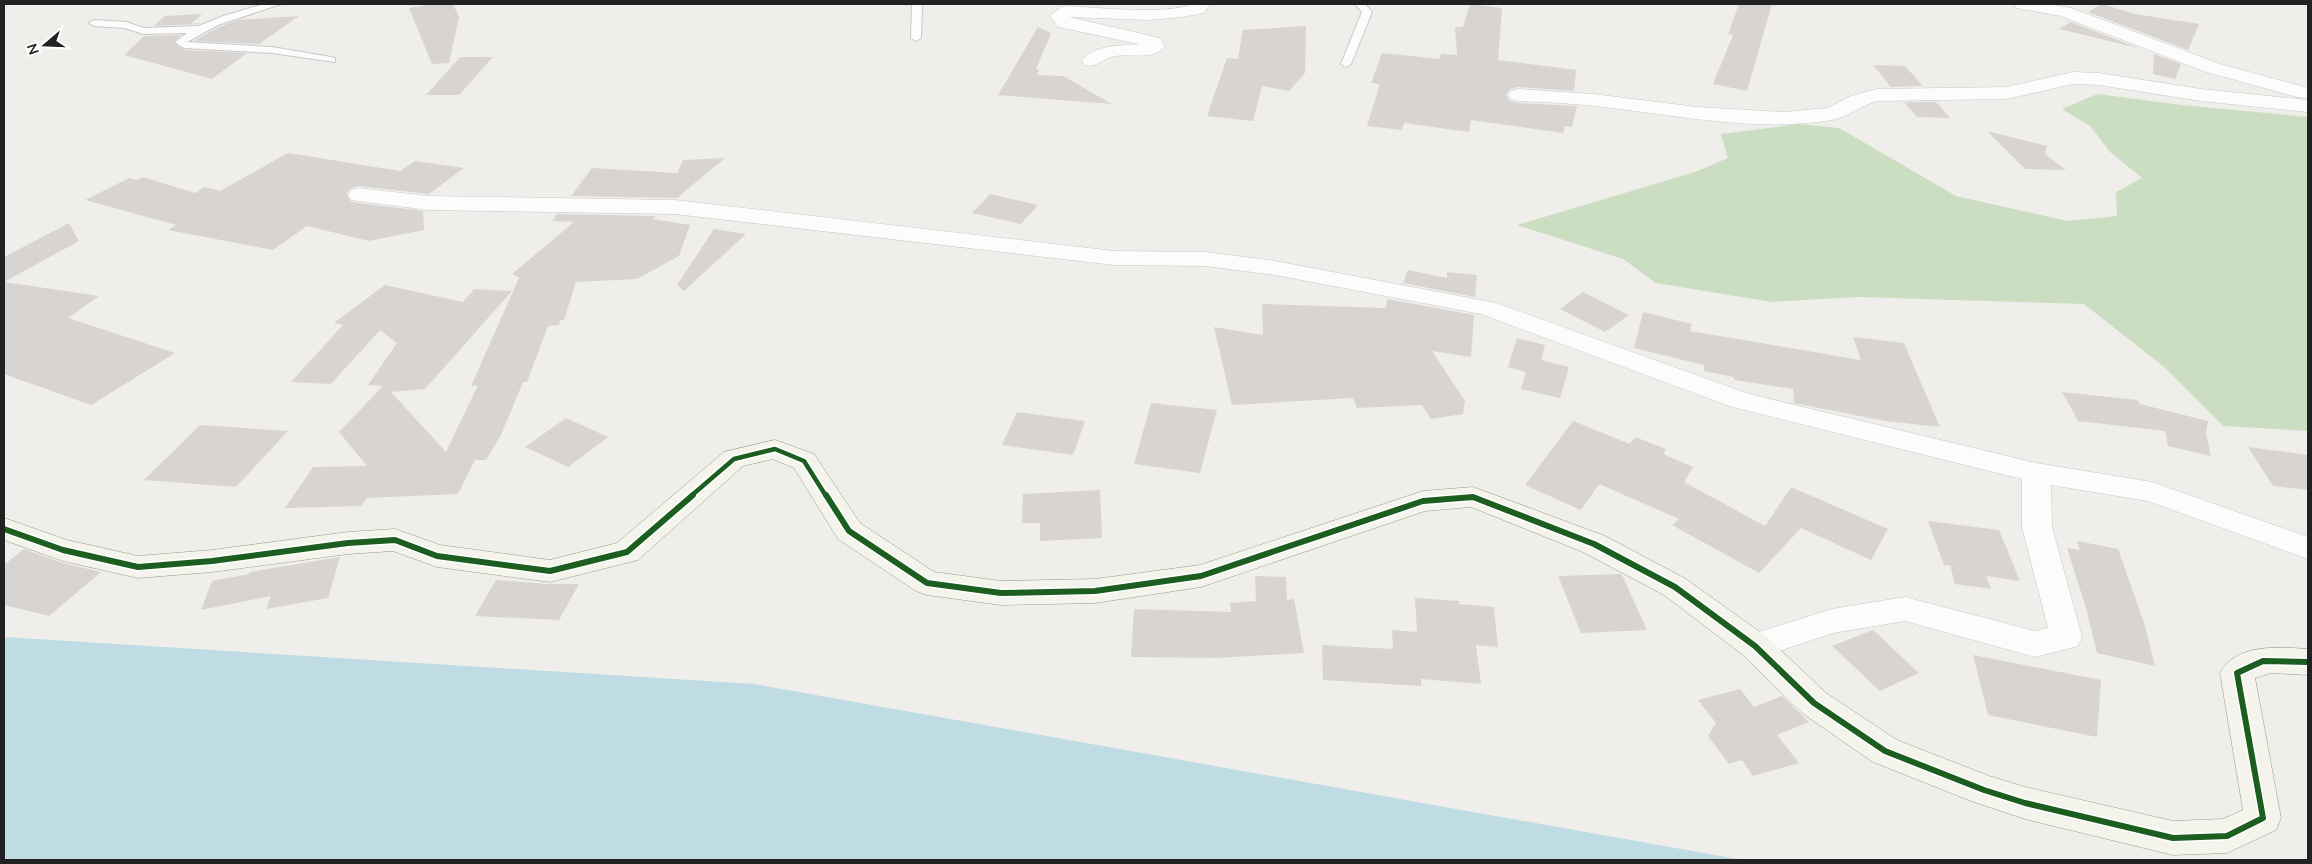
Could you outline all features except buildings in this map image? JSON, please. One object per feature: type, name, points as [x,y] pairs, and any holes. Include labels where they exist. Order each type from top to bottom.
[{"type":"street","points":[[1091,61],[1107,52],[1149,49],[1156,46],[1154,42],[1064,23],[1059,16],[1067,11],[1132,14],[1181,13],[1198,9],[1200,4]]},
{"type":"street","points":[[2022,4],[2065,12],[2213,68],[2308,94]]},
{"type":"street","points":[[1518,95],[1593,100],[1696,114],[1784,118],[1832,114],[1858,100],[1878,95],[2007,93],[2073,78],[2099,79],[2201,95],[2308,106]]},
{"type":"street","points":[[359,195],[428,203],[675,207],[1114,258],[1205,259],[1276,268],[1487,308],[1742,401],[2036,472],[2152,492],[2308,548]]},
{"type":"street","points":[[4,529],[63,550],[138,566],[212,561],[348,543],[395,540],[438,556],[550,572],[627,552],[734,459],[775,449],[804,461],[849,531],[927,583],[1001,593],[1095,591],[1201,576],[1423,501],[1473,497],[1594,544],[1675,587],[1755,646],[1814,703],[1885,750],[1984,790],[2024,803],[2173,838],[2227,836],[2263,818],[2237,673],[2249,664],[2265,660],[2308,662]]},
{"type":"street","points":[[1755,646],[1832,620],[1906,608],[2035,644],[2066,637],[2037,527],[2036,472]]},
{"type":"lane","points":[[276,4],[239,13],[199,29],[180,42],[184,45],[272,50],[331,60]]},
{"type":"lane","points":[[916,38],[917,4]]},
{"type":"lane","points":[[1346,64],[1367,12],[1360,4]]},
{"type":"lane","points":[[94,23],[126,24],[143,31],[199,29]]},
{"type":"green space","points":[[2097,94],[2182,105],[2308,117],[2308,431],[2223,426],[2164,367],[2084,304],[1859,297],[1771,302],[1656,283],[1623,259],[1517,225],[1695,172],[1728,158],[1721,134],[1799,124],[1839,128],[1956,196],[2068,221],[2117,216],[2116,192],[2142,178],[2110,152],[2090,126],[2062,109]]},
{"type":"water","points":[[4,637],[754,684],[1743,860],[4,860]]},
{"type":"cycle path","points":[[4,529],[63,550],[138,567],[212,561],[348,543],[395,540],[437,556],[550,571],[627,552],[734,459],[775,449],[804,461],[849,531],[927,583],[1001,593],[1095,591],[1201,576],[1423,501],[1473,497],[1594,544],[1675,587],[1755,646],[1814,703],[1885,751],[1984,790],[2025,803],[2173,838],[2227,836],[2263,818],[2237,673],[2254,663],[2263,661],[2308,662]]}]
